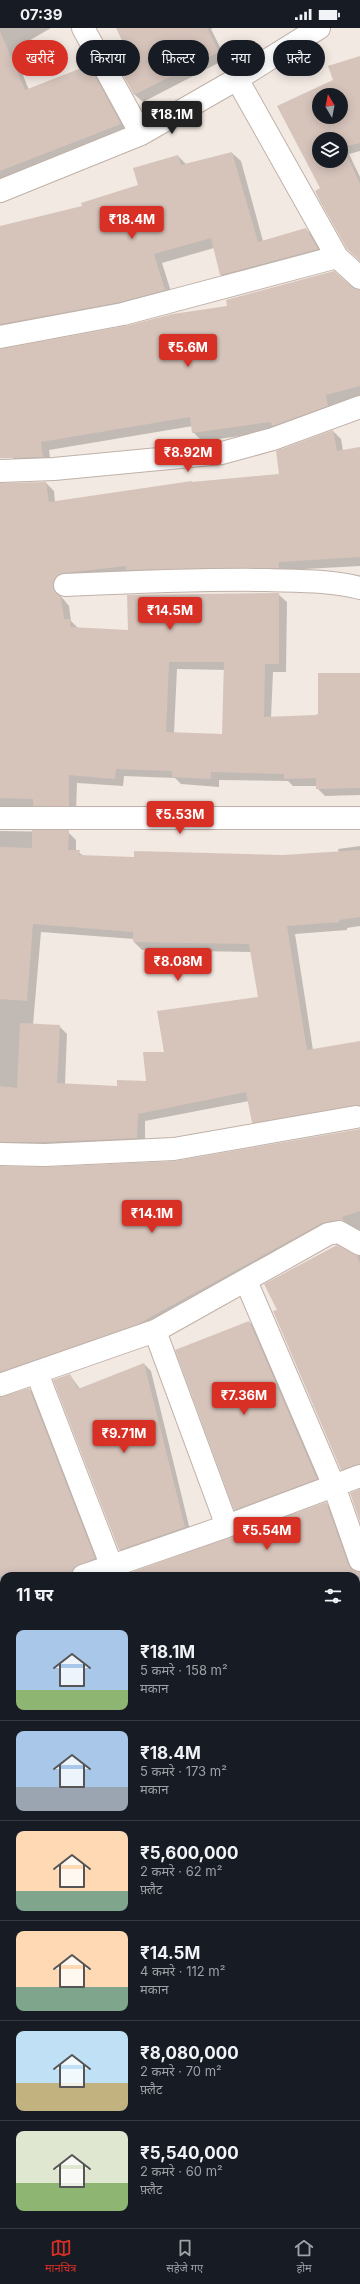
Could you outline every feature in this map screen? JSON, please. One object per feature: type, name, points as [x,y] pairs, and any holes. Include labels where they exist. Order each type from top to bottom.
[{"type":"street","points":[[83,28],[141,134]]},
{"type":"street","points":[[0,191],[141,134],[237,79],[319,28]]},
{"type":"street","points":[[237,79],[338,257],[360,278]]},
{"type":"street","points":[[0,337],[123,314],[338,257]]},
{"type":"street","points":[[0,471],[54,469],[222,453],[273,439],[346,414],[360,407]]},
{"type":"street","points":[[65,585],[179,579],[237,579],[311,581],[360,588]]},
{"type":"street","points":[[0,818],[360,818]]},
{"type":"street","points":[[0,1154],[45,1155],[174,1149],[356,1117]]},
{"type":"street","points":[[0,1385],[155,1331],[328,1234],[339,1232],[360,1244]]},
{"type":"street","points":[[246,1281],[334,1486],[360,1560]]},
{"type":"street","points":[[155,1331],[227,1526]]},
{"type":"street","points":[[37,1373],[112,1567]]},
{"type":"street","points":[[96,1572],[227,1526],[360,1476]]},
{"type":"building","points":[[116,28],[207,28],[217,48],[217,53],[209,57],[209,40],[148,40],[148,76],[172,76],[134,95],[124,76],[140,76],[140,40],[122,40]]},
{"type":"building","points":[[0,31],[12,59],[12,76],[19,76],[25,90],[61,76],[68,76],[68,73],[76,70],[76,76],[95,76],[121,124],[0,171]]},
{"type":"building","points":[[360,56],[360,143],[348,146],[348,132],[312,132],[312,168],[348,168],[348,158],[360,184],[360,261],[347,249],[321,203],[315,191],[320,188],[277,106],[312,90],[312,124],[348,124],[348,88],[316,88],[333,80],[328,66]]},
{"type":"building","points":[[232,152],[258,242],[306,228],[318,249],[220,275],[211,238],[154,254],[165,290],[120,302],[0,324],[0,226],[82,206],[81,203],[138,185],[133,168],[178,155],[181,165]]},
{"type":"building","points":[[334,271],[352,287],[360,290],[360,386],[326,395],[328,406],[272,426],[271,422],[192,433],[190,417],[41,442],[43,457],[0,458],[0,349],[125,326],[173,314],[227,306],[226,300]]},
{"type":"building","points":[[333,430],[337,451],[360,447],[360,557],[279,562],[279,568],[126,570],[126,566],[64,573],[54,579],[53,586],[55,592],[61,597],[64,619],[71,619],[70,627],[128,630],[127,595],[279,593],[279,664],[265,664],[264,717],[318,714],[318,673],[360,673],[360,788],[316,789],[316,778],[284,779],[284,774],[211,772],[211,779],[172,777],[172,771],[116,769],[115,779],[69,775],[69,806],[33,806],[33,799],[0,798],[0,483],[46,482],[49,502],[192,481],[279,474],[276,451]],"holes":[[[169,662],[224,662],[222,734],[166,732]]]},
{"type":"building","points":[[32,830],[69,830],[68,850],[80,850],[79,855],[134,857],[134,851],[283,855],[360,850],[360,917],[339,920],[340,922],[287,926],[307,1050],[360,1041],[360,1105],[252,1123],[246,1092],[138,1114],[137,1138],[45,1142],[0,1142],[0,1086],[17,1088],[20,1023],[60,1025],[57,1083],[117,1086],[117,1080],[146,1081],[143,1052],[164,1052],[157,1011],[258,997],[249,944],[133,942],[133,932],[33,924],[27,1001],[0,999],[0,847],[32,848]]},
{"type":"building","points":[[360,1129],[360,1211],[342,1217],[344,1221],[337,1220],[322,1223],[138,1324],[0,1372],[0,1166],[46,1167],[175,1161]]},
{"type":"building","points":[[337,1245],[357,1256],[360,1264],[360,1464],[341,1470],[273,1311],[277,1310],[264,1284]]},
{"type":"building","points":[[249,1321],[317,1479],[234,1510],[175,1350]]},
{"type":"building","points":[[144,1363],[185,1527],[119,1550],[53,1380],[70,1374],[78,1389]]},
{"type":"building","points":[[29,1388],[95,1558],[74,1568],[72,1572],[0,1572],[0,1397]]},
{"type":"building","points":[[360,1489],[360,1522],[350,1493]]},
{"type":"building","points":[[326,1502],[348,1564],[352,1570],[360,1572],[132,1572]]}]
